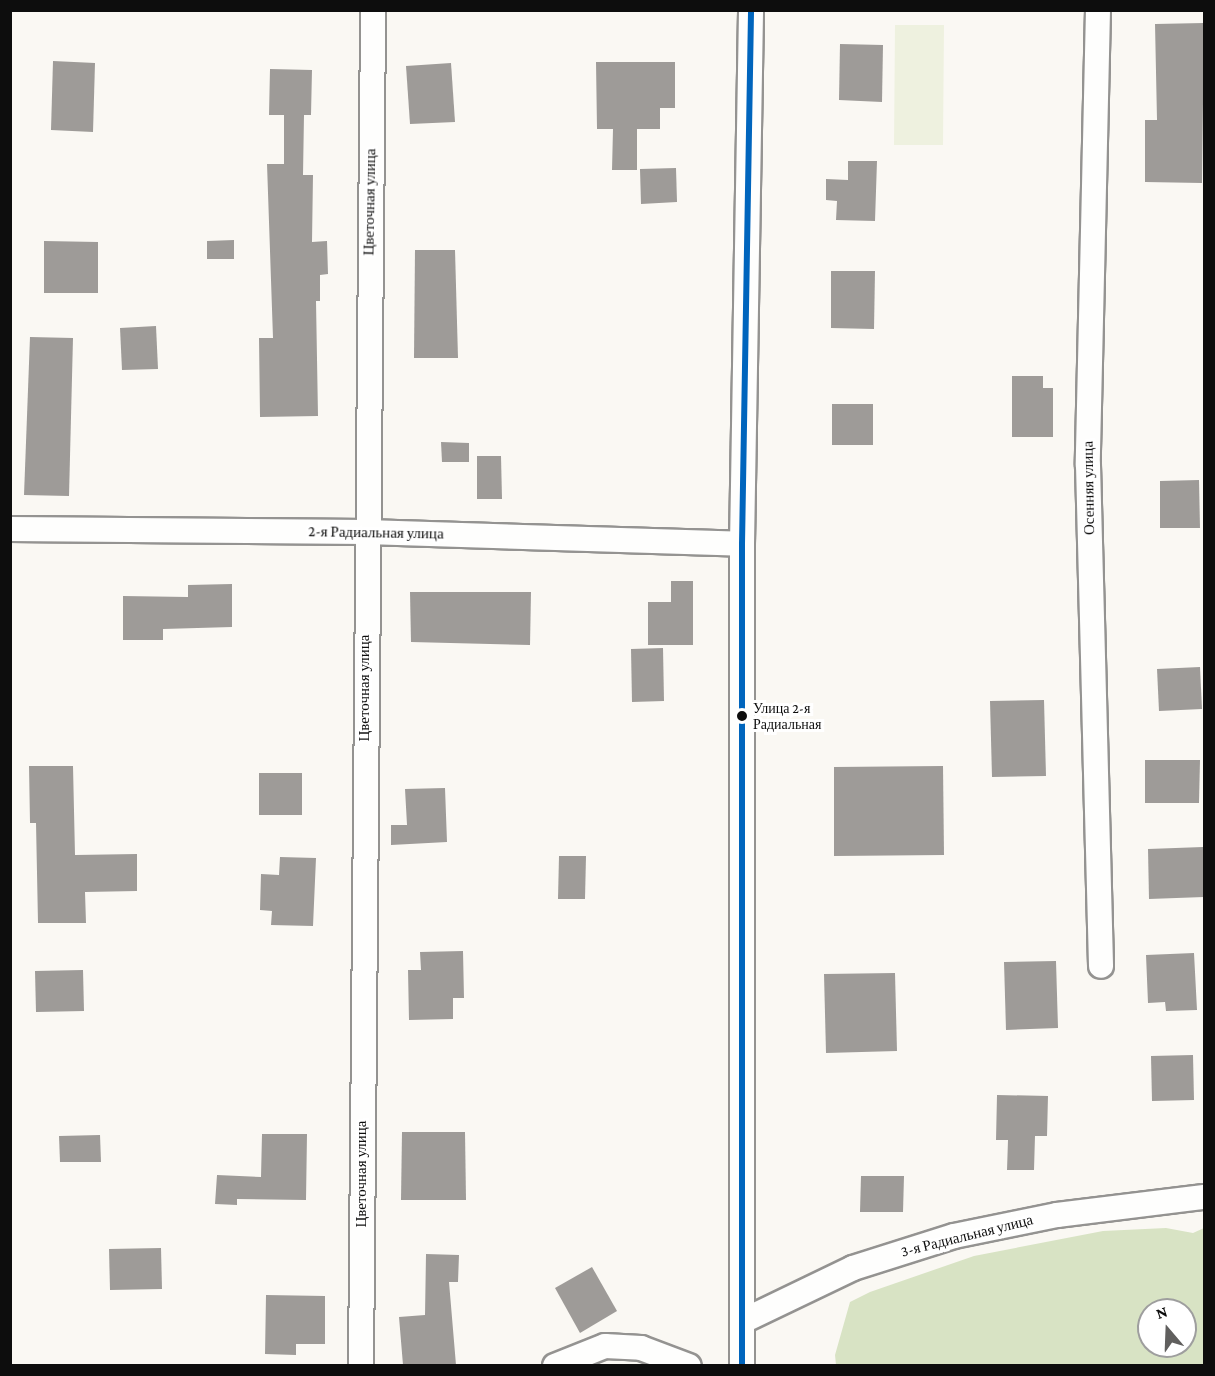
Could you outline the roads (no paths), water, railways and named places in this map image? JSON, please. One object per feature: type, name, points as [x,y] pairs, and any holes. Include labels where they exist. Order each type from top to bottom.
[{"type":"street","name":"Цветочная улица","points":[[361,1365],[366,532],[373,10]]},
{"type":"street","points":[[742,1365],[742,544],[751,10]]},
{"type":"street","name":"Осенняя улица","points":[[1098,10],[1088,465],[1101,966]]},
{"type":"street","name":"2-я Радиальная улица","points":[[10,529],[366,532],[742,544]]},
{"type":"street","name":"3-я Радиальная улица","points":[[743,1321],[853,1268],[954,1236],[1057,1215],[1204,1197]]},
{"type":"street","points":[[555,1365],[605,1346],[641,1348],[688,1365]]},
{"type":"place","name":"Улица 2-я Радиальная","points":[[742,716]]}]
